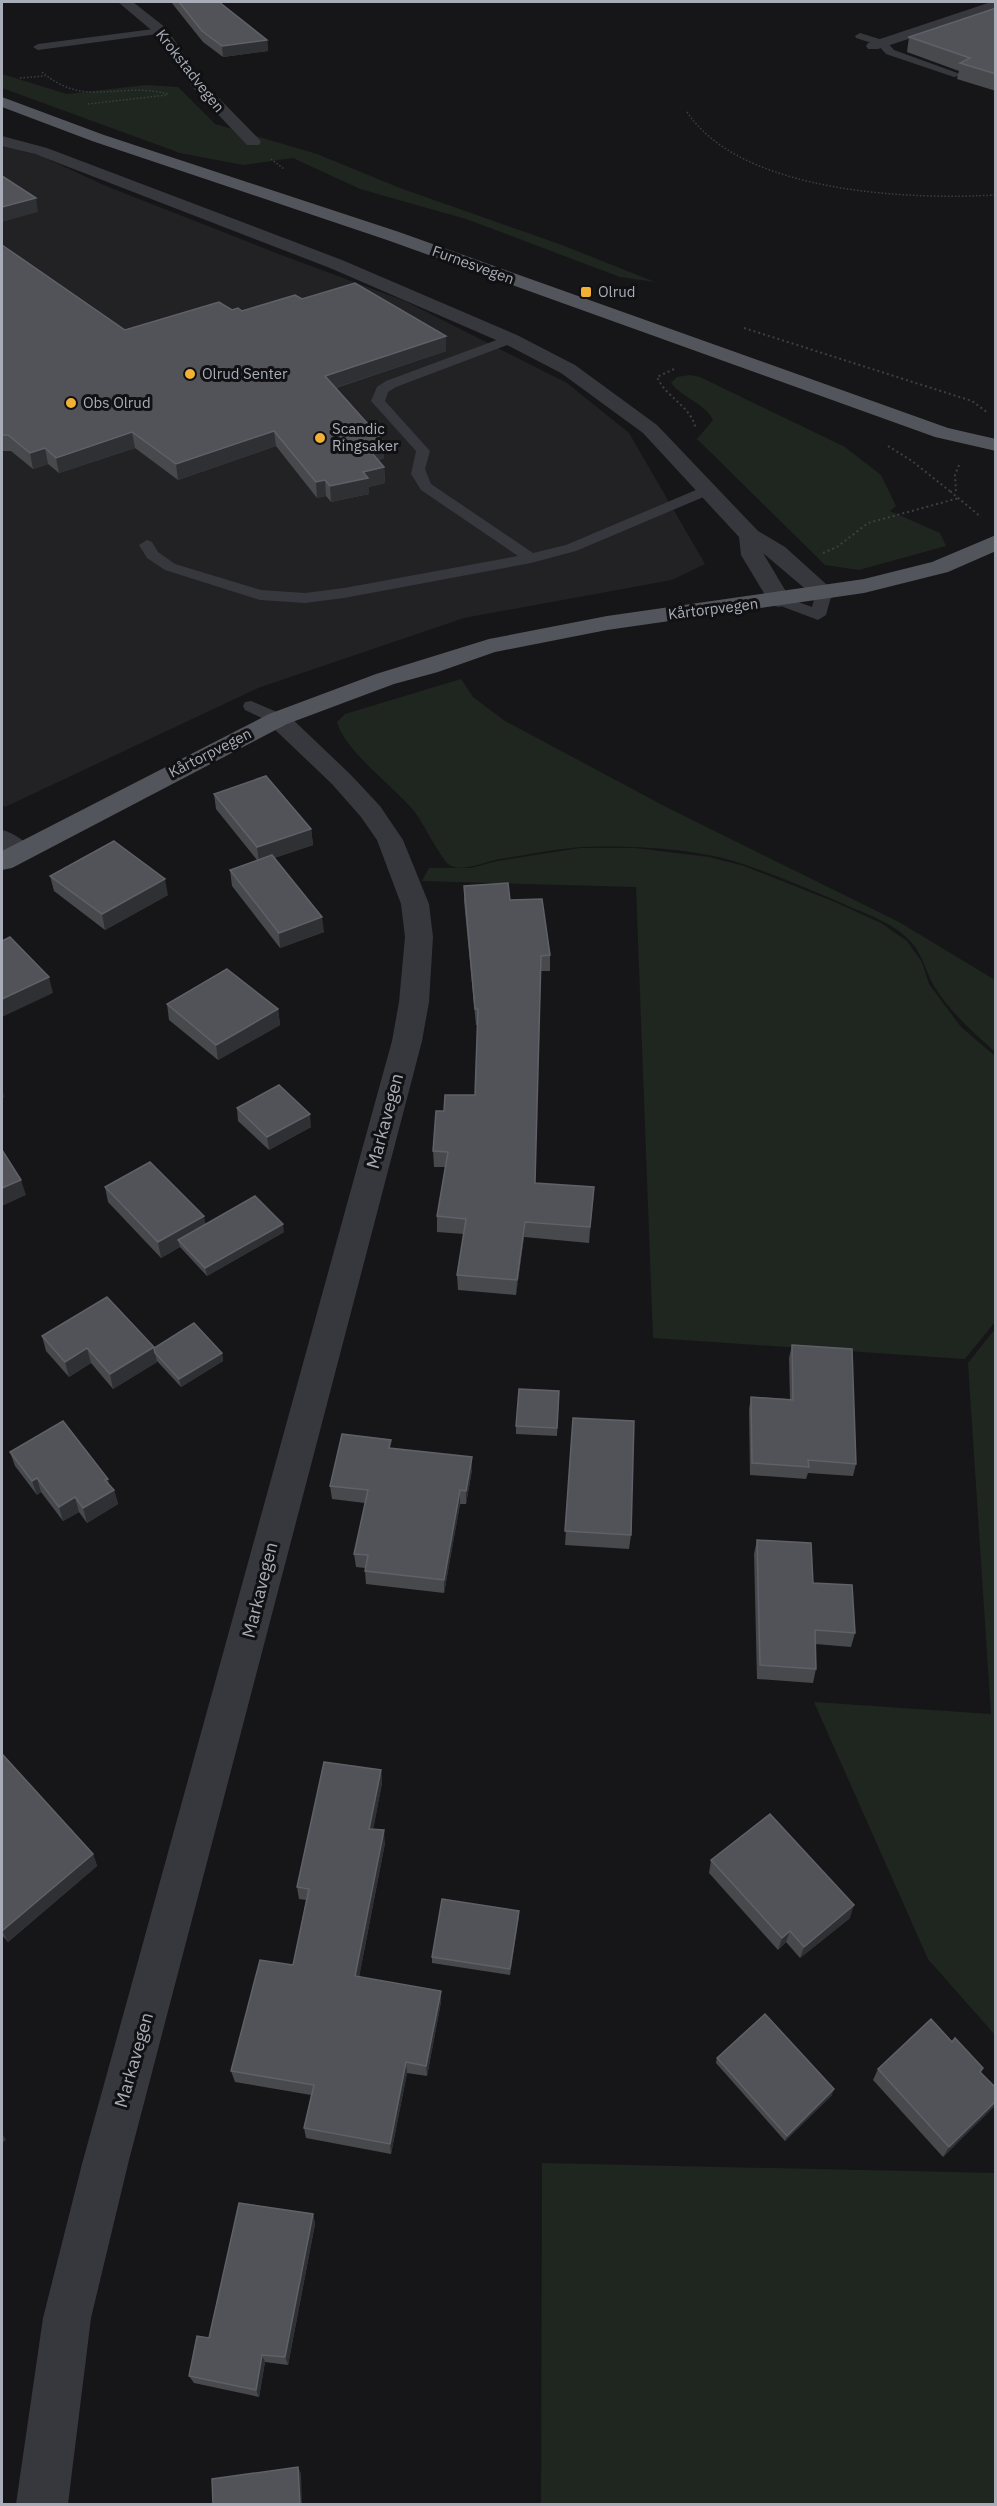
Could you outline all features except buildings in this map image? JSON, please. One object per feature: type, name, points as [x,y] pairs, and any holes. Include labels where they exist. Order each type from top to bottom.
[{"type":"main road","name":"Furnesvegen","points":[[2,102],[98,138],[393,236],[942,432],[996,445]]},
{"type":"main road","name":"Furnesvegen","points":[[942,432],[966,447],[996,461]]},
{"type":"main road","name":"Kårtorpvegen","points":[[8,851],[265,712],[429,668],[489,646],[554,632],[778,600],[821,604],[940,567],[992,532]]},
{"type":"main road","name":"Kårtorpvegen","points":[[429,668],[821,604],[914,592],[996,560]]},
{"type":"street","name":"Krokstadvegen","points":[[125,2],[161,31],[198,85],[253,142]]},
{"type":"street","points":[[878,45],[996,5]]},
{"type":"street","points":[[2,141],[38,150],[231,222],[510,339],[568,369],[606,394],[655,434],[750,536],[777,552],[821,604]]},
{"type":"street","points":[[750,536],[752,555],[778,600]]},
{"type":"street","name":"Markavegen","points":[[42,2505],[68,2318],[105,2164],[337,1306],[407,1041],[414,1002],[418,937],[415,904],[390,840],[371,812],[341,778],[265,712]]},
{"type":"lane","points":[[38,47],[161,31]]},
{"type":"lane","points":[[860,36],[890,52],[958,75]]},
{"type":"lane","points":[[510,339],[391,384],[382,390],[378,400],[423,451],[417,466],[420,481],[426,488],[531,558]]},
{"type":"lane","points":[[147,545],[152,555],[170,567],[260,595],[284,598],[344,593],[531,558],[571,548],[708,490]]},
{"type":"path","points":[[38,47],[33,62],[64,90],[81,95],[145,89],[172,94],[84,105]]},
{"type":"path","points":[[687,112],[704,136],[714,143],[747,160],[789,176],[823,185],[910,197],[950,198],[996,195]]},
{"type":"path","points":[[964,457],[955,475],[956,490],[951,492],[992,532]]},
{"type":"path","points":[[814,555],[840,547],[860,527],[868,523],[959,498]]},
{"type":"shaded area","points":[[2,74],[67,94],[146,85],[178,87],[215,124],[317,154],[400,188],[562,245],[655,282],[620,277],[466,219],[360,189],[293,158],[243,165],[180,153],[2,88]]},
{"type":"shaded area","points":[[2,145],[41,156],[106,186],[405,301],[567,383],[629,433],[705,564],[672,580],[464,618],[258,688],[5,807],[2,805]]},
{"type":"shaded area","points":[[689,375],[700,377],[845,447],[881,475],[896,506],[890,511],[940,533],[946,546],[859,570],[825,565],[697,439],[713,420],[704,409],[671,383],[677,377]]},
{"type":"shaded area","points":[[461,679],[473,697],[505,721],[668,808],[899,922],[995,980],[995,1052],[947,1004],[934,986],[915,947],[897,930],[822,895],[743,864],[684,851],[600,846],[500,859],[463,868],[451,866],[414,811],[359,756],[341,733],[337,722],[345,714]]},
{"type":"shaded area","points":[[580,848],[635,848],[709,857],[744,866],[881,923],[907,941],[922,962],[929,984],[961,1027],[995,1056],[995,1322],[965,1359],[653,1338],[636,887],[422,881],[429,868],[471,868],[497,861]]},
{"type":"shaded area","points":[[995,1329],[995,2035],[928,1959],[814,1702],[991,1714],[968,1363]]},
{"type":"shaded area","points":[[542,2163],[995,2173],[995,2504],[541,2504]]},
{"type":"place","name":"Olrud","points":[[586,292]]},
{"type":"place","name":"Olrud Senter","points":[[190,374]]},
{"type":"place","name":"Obs Olrud","points":[[71,403]]},
{"type":"place","name":"Scandic Ringsaker","points":[[320,438]]}]
